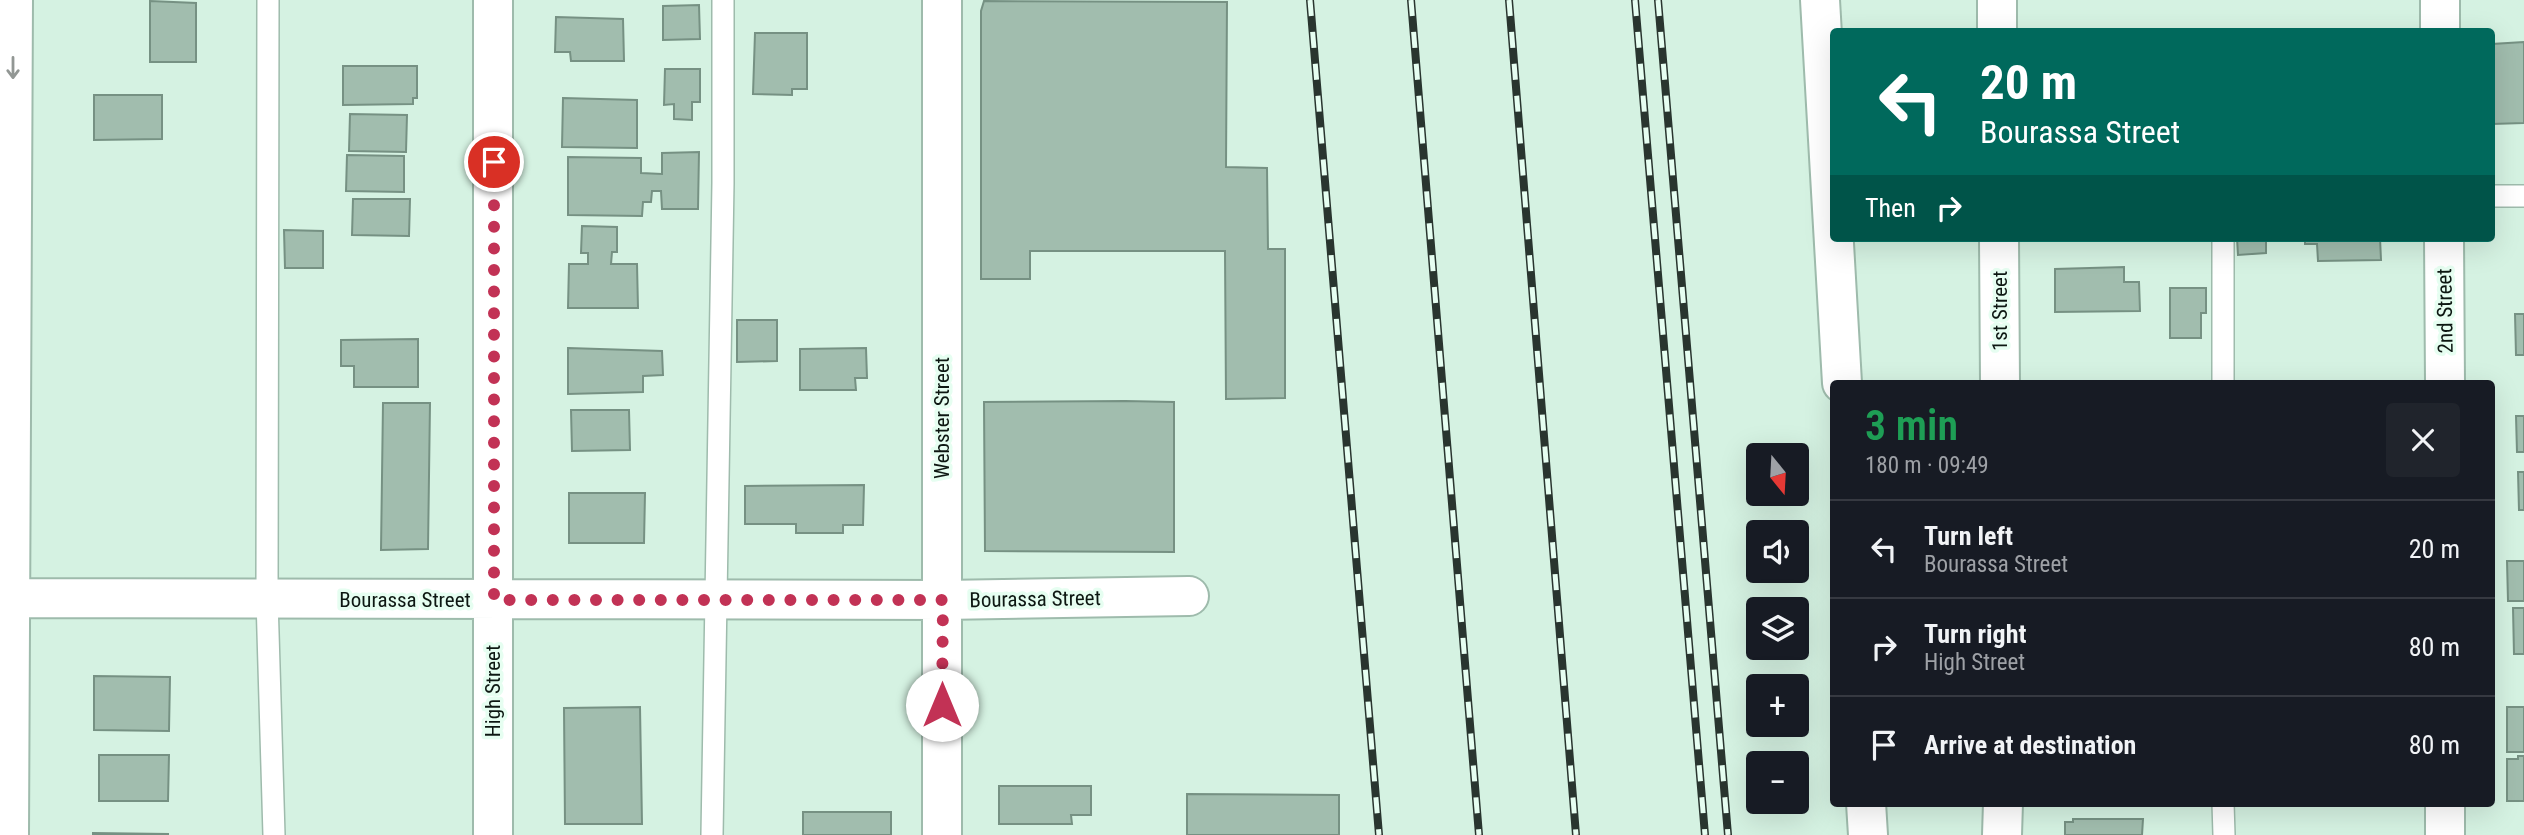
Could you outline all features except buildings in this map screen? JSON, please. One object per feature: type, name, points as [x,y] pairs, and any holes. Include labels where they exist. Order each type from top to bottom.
[{"type":"street","points":[[9,835],[5,598],[13,0]]},
{"type":"street","name":"High Street","points":[[493,0],[493,835]]},
{"type":"street","name":"Webster Street","points":[[942,0],[942,835]]},
{"type":"street","points":[[1820,0],[1830,174]]},
{"type":"street","points":[[1997,0],[1997,28]]},
{"type":"street","points":[[2440,0],[2440,28]]},
{"type":"street","points":[[1834,242],[1842,380]]},
{"type":"street","name":"1st Street","points":[[1999,242],[2000,380]]},
{"type":"street","name":"2nd Street","points":[[2444,242],[2445,380]]},
{"type":"street","name":"Bourassa Street","points":[[5,598],[943,600],[1189,596]]},
{"type":"street","points":[[1866,807],[1868,835]]},
{"type":"street","points":[[2002,835],[2003,807]]},
{"type":"street","points":[[2445,807],[2445,835]]},
{"type":"lane","points":[[268,0],[268,599],[274,835]]},
{"type":"lane","points":[[712,835],[723,183],[723,0]]},
{"type":"lane","points":[[2495,196],[2524,196]]},
{"type":"lane","points":[[2222,242],[2223,380]]},
{"type":"lane","points":[[2224,807],[2224,835]]},
{"type":"railway","points":[[1310,0],[1379,835]]},
{"type":"railway","points":[[1411,0],[1479,835]]},
{"type":"railway","points":[[1509,0],[1576,835]]},
{"type":"railway","points":[[1635,0],[1705,835]]},
{"type":"railway","points":[[1658,0],[1728,835]]},
{"type":"route","points":[[494,162],[494,600],[943,600],[942,705]]}]
